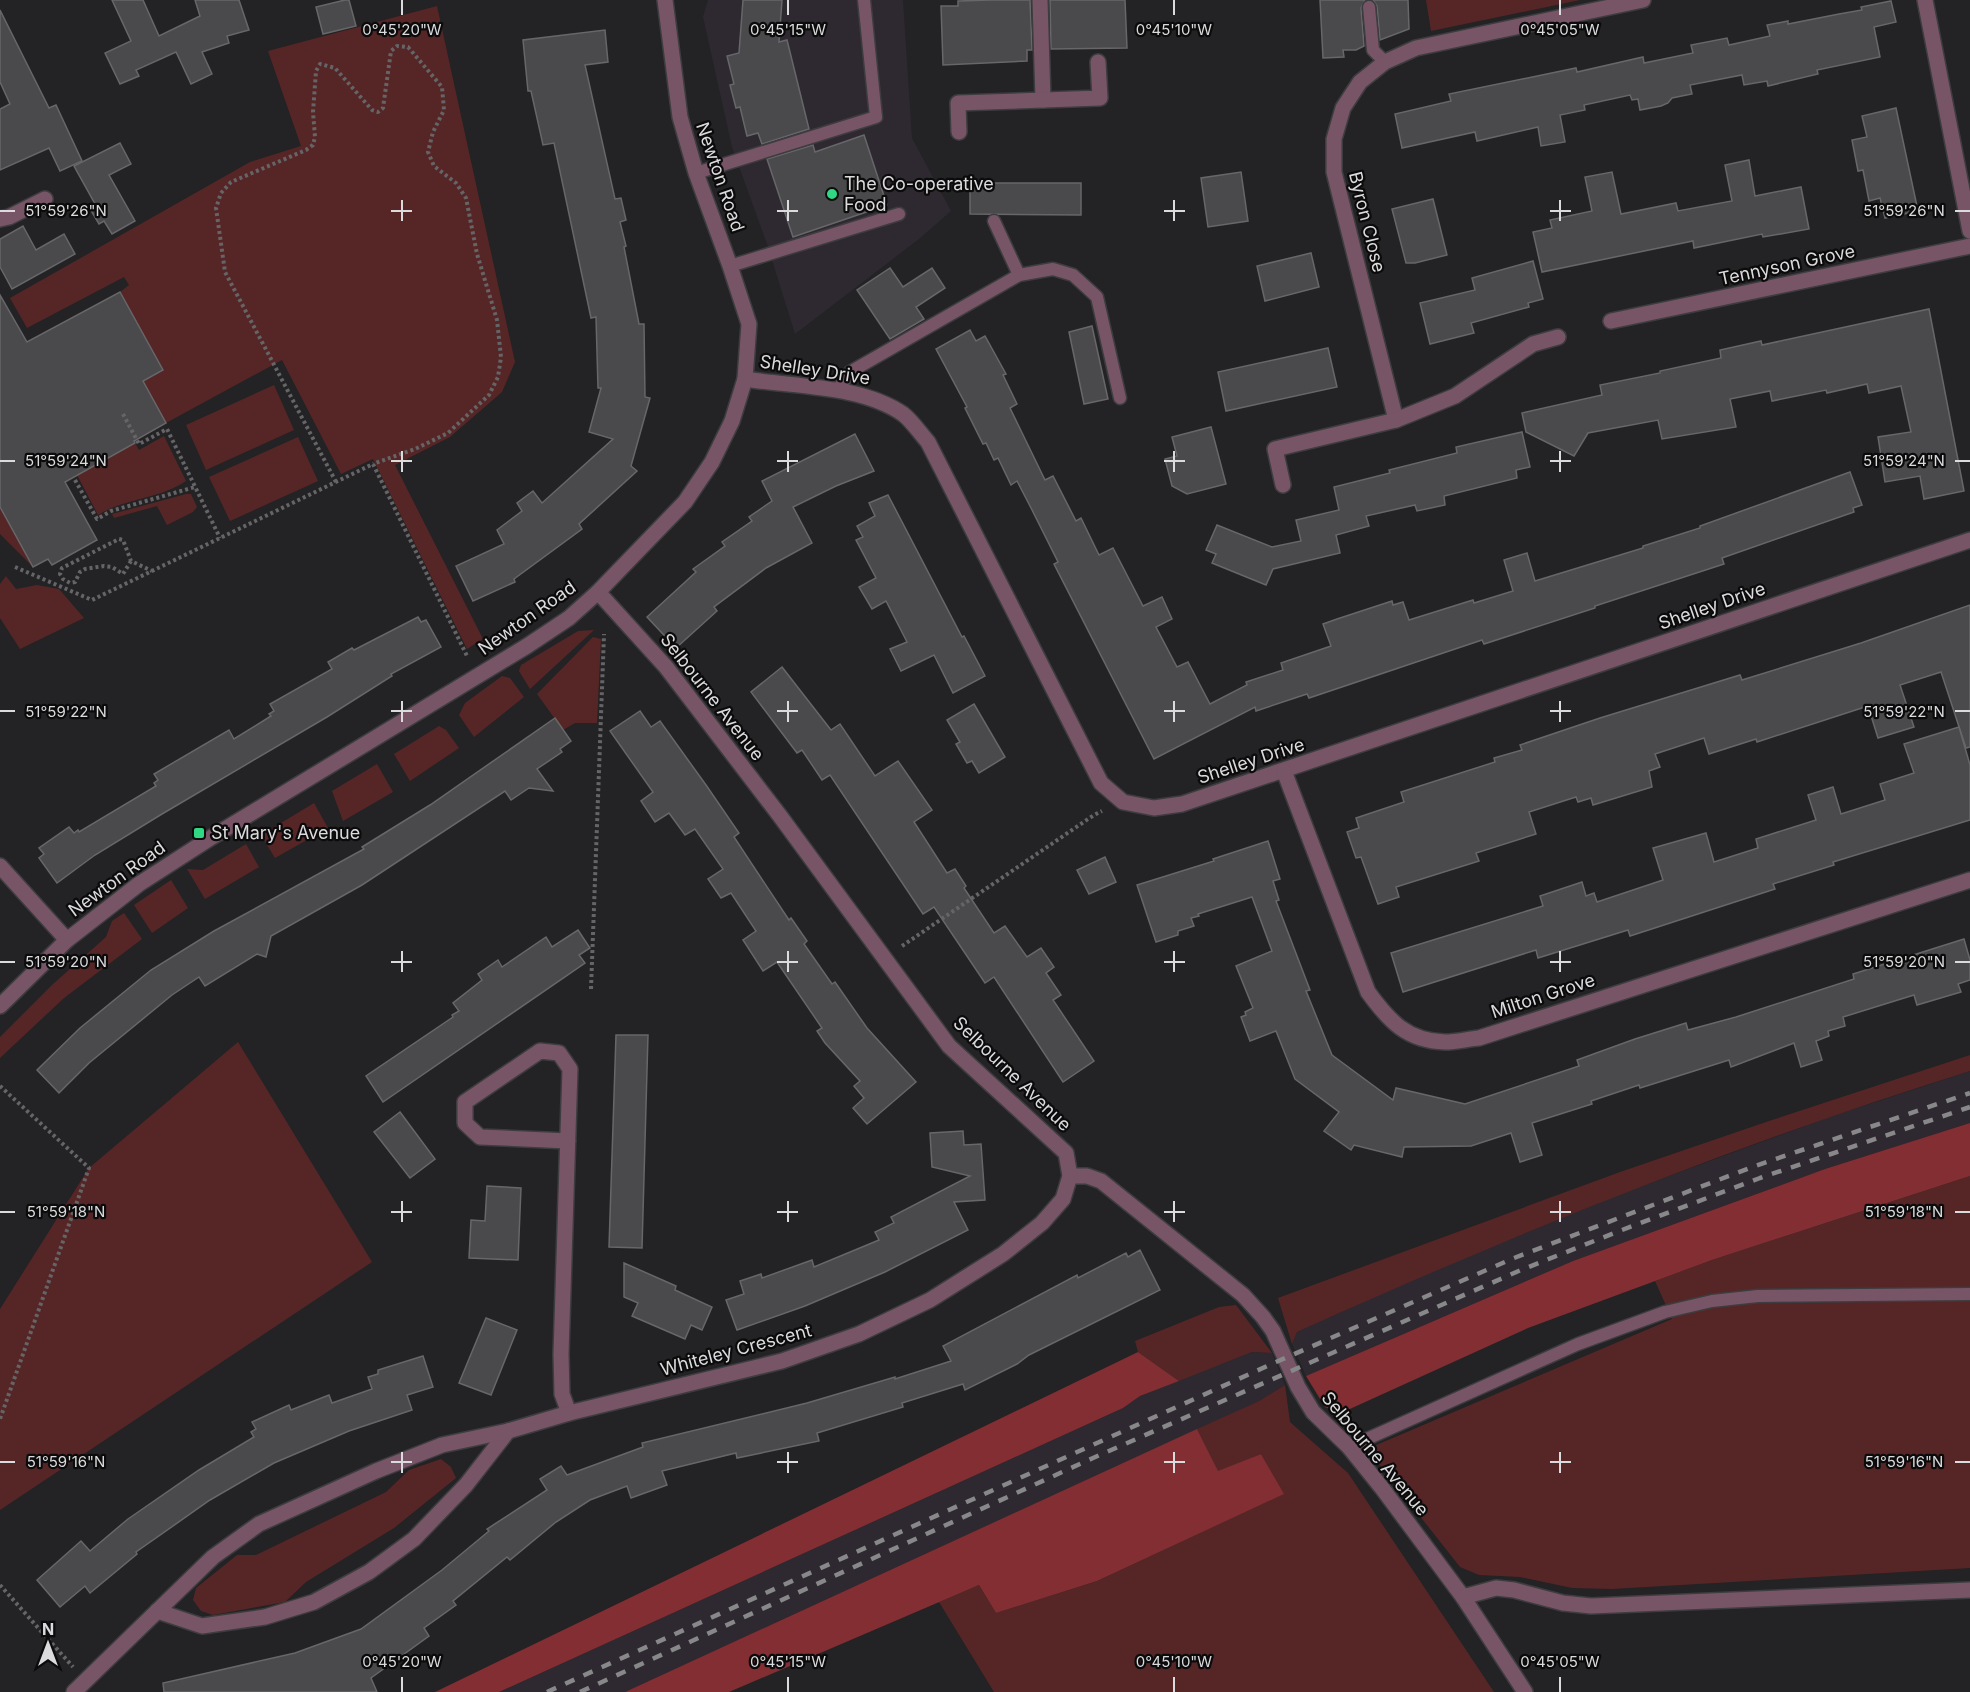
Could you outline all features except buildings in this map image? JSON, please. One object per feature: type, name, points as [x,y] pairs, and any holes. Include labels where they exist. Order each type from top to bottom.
[{"type":"street","name":"Newton Road","points":[[0,1006],[67,940],[139,884],[232,824],[527,646],[569,618],[598,592],[685,502],[712,462],[732,422],[745,379],[749,324],[696,173],[680,117],[665,0]]},
{"type":"street","points":[[1040,0],[1043,100]]},
{"type":"street","name":"Byron Close","points":[[1396,420],[1334,172],[1334,139],[1343,108],[1360,82],[1385,62],[1416,48],[1643,0]]},
{"type":"street","points":[[1925,0],[1970,231]]},
{"type":"street","points":[[958,132],[958,103],[1100,98],[1098,62]]},
{"type":"street","points":[[0,219],[9,217],[45,199]]},
{"type":"street","name":"Tennyson Grove","points":[[1611,321],[1970,246]]},
{"type":"street","points":[[1283,485],[1275,449],[1396,420],[1455,396],[1533,344],[1558,337]]},
{"type":"street","name":"Shelley Drive","points":[[745,379],[837,391],[876,399],[904,416],[928,442],[1101,783],[1123,802],[1154,808],[1182,804],[1284,771],[1970,540]]},
{"type":"street","name":"Selbourne Avenue","points":[[598,592],[666,667],[780,816],[949,1046],[1066,1153],[1070,1176],[1087,1176],[1101,1181],[1243,1295],[1273,1331],[1312,1412],[1349,1447],[1463,1597],[1525,1692]]},
{"type":"street","name":"Milton Grove","points":[[1284,771],[1368,992],[1386,1017],[1414,1037],[1446,1042],[1479,1038],[1970,880]]},
{"type":"street","points":[[0,866],[67,940]]},
{"type":"street","points":[[568,1141],[480,1137],[465,1123],[465,1102],[540,1051],[559,1053],[570,1069],[568,1141],[561,1354],[562,1394],[569,1413]]},
{"type":"street","name":"Whiteley Crescent","points":[[74,1692],[213,1557],[259,1524],[376,1471],[442,1445],[508,1431],[569,1413],[782,1361],[859,1334],[930,1300],[1003,1254],[1042,1223],[1063,1199],[1070,1176]]},
{"type":"street","points":[[157,1611],[202,1626],[265,1617],[314,1602],[369,1572],[414,1539],[466,1485],[508,1431]]},
{"type":"street","points":[[1463,1597],[1496,1588],[1514,1590],[1563,1603],[1591,1606],[1970,1590]]},
{"type":"lane","points":[[696,173],[876,117],[864,0]]},
{"type":"lane","points":[[1369,7],[1373,50],[1385,62]]},
{"type":"lane","points":[[730,266],[899,214]]},
{"type":"lane","points":[[994,221],[1019,275]]},
{"type":"lane","points":[[837,391],[850,372],[1019,275],[1053,269],[1073,275],[1097,297],[1120,398]]},
{"type":"lane","points":[[1349,1447],[1578,1344],[1665,1312],[1713,1301],[1758,1296],[1970,1294]]},
{"type":"path","points":[[15,567],[92,600],[152,572],[220,538],[336,482],[372,464],[415,449],[448,433],[489,395],[498,377],[501,357],[497,320],[477,254],[466,198],[456,183],[434,166],[428,152],[433,132],[444,110],[442,87],[408,47],[397,46],[391,51],[383,108],[378,111],[372,110],[335,68],[320,64],[316,70],[313,145],[231,182],[221,193],[216,208],[225,272],[336,482]]},
{"type":"path","points":[[123,414],[140,444],[167,429],[220,538]]},
{"type":"path","points":[[372,464],[470,662]]},
{"type":"path","points":[[75,480],[97,519],[111,511],[195,487]]},
{"type":"path","points":[[130,561],[123,574],[112,567],[96,567],[80,572],[75,582],[70,583],[60,574],[62,568],[119,539],[123,540],[130,561],[152,572]]},
{"type":"path","points":[[591,989],[604,634]]},
{"type":"path","points":[[883,957],[1094,815],[1123,802]]},
{"type":"path","points":[[0,1086],[89,1168],[0,1419]]},
{"type":"path","points":[[0,1585],[74,1668]]},
{"type":"shaded area","points":[[708,0],[903,0],[912,138],[951,211],[919,239],[795,334],[767,244],[732,147],[703,17]]},
{"type":"shaded area","points":[[1426,0],[1580,0],[1431,31]]},
{"type":"shaded area","points":[[437,6],[515,362],[502,392],[450,437],[395,465],[483,639],[467,649],[373,459],[341,474],[282,360],[166,423],[143,381],[163,369],[120,292],[129,285],[124,277],[27,328],[10,298],[250,162],[301,146],[268,51]]},
{"type":"shaded area","points":[[274,385],[294,430],[206,470],[186,425]]},
{"type":"shaded area","points":[[164,436],[186,481],[165,492],[119,505],[98,515],[77,475],[135,443],[139,450]]},
{"type":"shaded area","points":[[298,437],[318,481],[230,521],[209,477]]},
{"type":"shaded area","points":[[191,494],[197,507],[193,512],[167,525],[157,506],[114,518],[112,514]]},
{"type":"shaded area","points":[[0,507],[33,567],[0,534]]},
{"type":"shaded area","points":[[6,576],[16,589],[37,585],[59,589],[84,618],[20,649],[0,618],[0,584]]},
{"type":"shaded area","points":[[594,630],[530,689],[519,671],[521,665],[578,631]]},
{"type":"shaded area","points":[[593,637],[601,639],[597,723],[575,723],[563,730],[537,694]]},
{"type":"shaded area","points":[[502,676],[510,678],[524,697],[474,737],[459,715],[465,703]]},
{"type":"shaded area","points":[[439,726],[446,730],[459,748],[410,781],[394,754]]},
{"type":"shaded area","points":[[377,764],[393,792],[343,821],[332,791]]},
{"type":"shaded area","points":[[314,803],[328,828],[275,858],[261,835]]},
{"type":"shaded area","points":[[246,844],[259,867],[205,899],[187,869],[203,870]]},
{"type":"shaded area","points":[[171,880],[188,908],[152,933],[134,905]]},
{"type":"shaded area","points":[[124,913],[142,939],[64,998],[0,1058],[0,1037],[52,985],[106,937],[112,921]]},
{"type":"shaded area","points":[[238,1042],[372,1262],[0,1510],[0,1309],[89,1168]]},
{"type":"shaded area","points":[[1970,1055],[1970,1071],[1799,1128],[1629,1191],[1379,1295],[1297,1332],[1292,1344],[1278,1298],[1620,1172]]},
{"type":"shaded area","points":[[1970,1071],[1970,1123],[1825,1169],[1573,1261],[1306,1376],[1292,1344],[1297,1332],[1419,1277],[1623,1193],[1830,1117]]},
{"type":"shaded area","points":[[1970,1123],[1970,1176],[1712,1260],[1528,1328],[1341,1413],[1325,1407],[1306,1376],[1573,1261],[1825,1169]]},
{"type":"shaded area","points":[[1970,1176],[1970,1568],[1612,1589],[1572,1588],[1520,1577],[1479,1575],[1460,1567],[1367,1449],[1672,1319],[1655,1281],[1712,1260]]},
{"type":"shaded area","points":[[1236,1305],[1272,1353],[1252,1352],[1179,1381],[1138,1352],[1135,1341],[1219,1307]]},
{"type":"shaded area","points":[[1138,1352],[1179,1381],[1140,1396],[1123,1408],[499,1692],[435,1692]]},
{"type":"shaded area","points":[[1252,1352],[1272,1353],[1285,1385],[1259,1401],[625,1692],[499,1692],[1123,1408],[1140,1396]]},
{"type":"shaded area","points":[[1285,1385],[1290,1422],[1348,1473],[1494,1692],[994,1692],[939,1602],[979,1585],[996,1613],[1097,1581],[1283,1494],[1261,1454],[1218,1472],[1197,1429],[1259,1401]]},
{"type":"shaded area","points":[[1197,1429],[1218,1471],[1261,1454],[1284,1494],[1097,1581],[996,1613],[979,1585],[729,1692],[625,1692]]},
{"type":"shaded area","points":[[441,1459],[451,1467],[456,1478],[394,1528],[306,1582],[285,1602],[213,1615],[201,1611],[193,1600],[196,1588],[237,1555],[256,1555],[386,1492],[409,1470]]},
{"type":"railway","points":[[547,1692],[1276,1362],[1514,1258],[1755,1166],[1970,1093]]},
{"type":"railway","points":[[580,1692],[1093,1458],[1521,1270],[1760,1178],[1970,1107]]},
{"type":"place","name":"The Co-operative Food","points":[[832,194]]},
{"type":"place","name":"St Mary's Avenue","points":[[199,833]]}]
